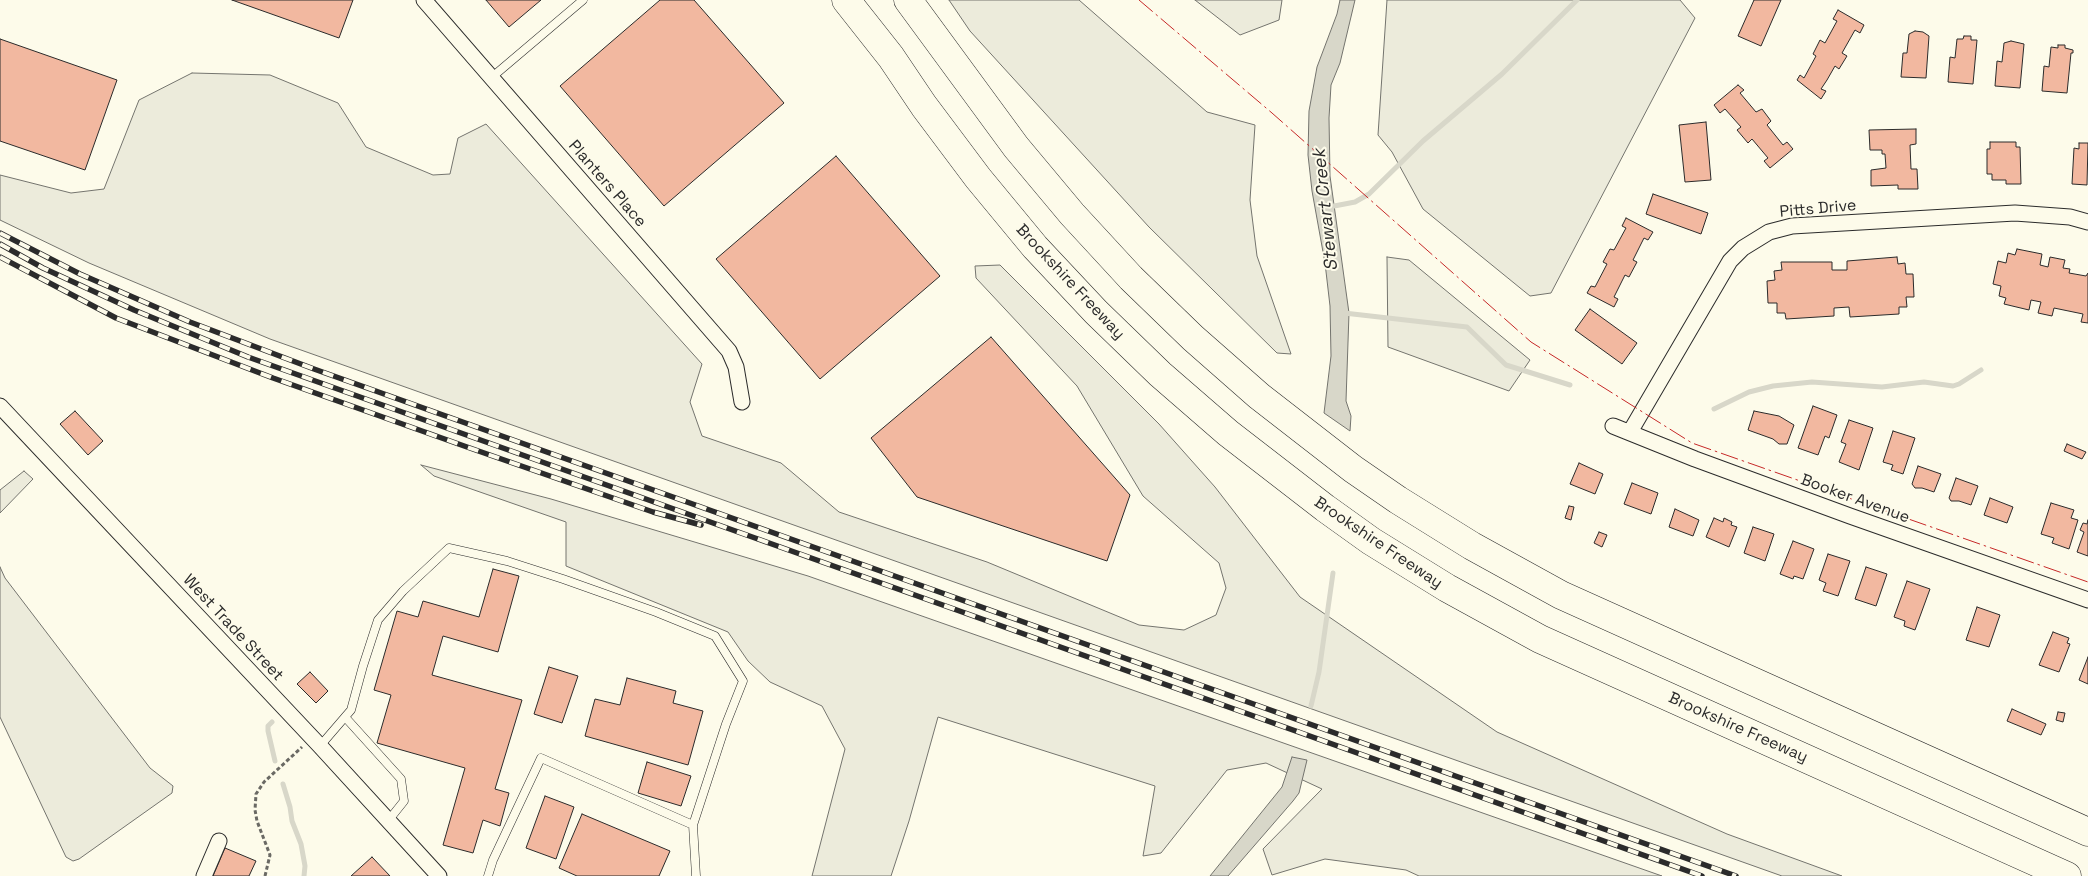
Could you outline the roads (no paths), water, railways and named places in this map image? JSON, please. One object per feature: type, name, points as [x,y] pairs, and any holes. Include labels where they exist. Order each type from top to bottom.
[{"type":"highway","name":"Brookshire Freeway","points":[[846,0],[978,178],[1035,246],[1089,305],[1160,374],[1228,433],[1325,508],[1371,540],[1447,588],[1540,639],[2066,876]]},
{"type":"highway","points":[[908,0],[1016,147],[1072,214],[1131,278],[1193,338],[1259,396],[1353,469],[1398,500],[1472,546],[1561,595],[2088,832]]},
{"type":"street","name":"Planters Place","points":[[424,0],[729,351],[736,367],[742,402]]},
{"type":"street","name":"Pitts Drive","points":[[1630,432],[1730,262],[1743,248],[1768,232],[1792,226],[2015,214],[2070,217],[2088,222]]},
{"type":"street","name":"West Trade Street","points":[[0,406],[316,742],[439,876]]},
{"type":"street","name":"Booker Avenue","points":[[1613,426],[1695,459],[1850,516],[2088,600]]},
{"type":"street","points":[[204,876],[219,841]]},
{"type":"lane","points":[[492,78],[583,0]]},
{"type":"lane","points":[[316,742],[351,710],[378,620],[403,591],[449,548],[507,561],[656,612],[715,636],[743,681],[726,724],[693,825],[696,876]]},
{"type":"lane","points":[[345,717],[402,779],[404,801],[388,821]]},
{"type":"lane","points":[[488,876],[493,860],[541,758],[693,825]]},
{"type":"water","points":[[1340,0],[1355,0],[1340,63],[1331,85],[1329,118],[1330,176],[1349,313],[1346,401],[1351,416],[1350,431],[1324,413],[1331,356],[1330,306],[1308,155],[1309,111],[1317,67],[1337,14]]},
{"type":"water","points":[[1292,757],[1307,760],[1299,793],[1228,876],[1210,876],[1282,787]]},
{"type":"waterway","points":[[1329,207],[1355,202],[1369,194],[1423,141],[1502,74],[1577,0]]},
{"type":"waterway","points":[[1344,313],[1467,327],[1506,365],[1570,385]]},
{"type":"waterway","points":[[1714,409],[1749,392],[1773,386],[1812,382],[1882,387],[1924,382],[1953,386],[1981,370]]},
{"type":"waterway","name":"Stewart Creek","points":[[1311,706],[1319,672],[1333,573]]},
{"type":"waterway","points":[[272,722],[268,726],[268,731],[275,761]]},
{"type":"waterway","points":[[283,784],[292,821],[301,844],[305,866],[304,876]]},
{"type":"railway","points":[[0,233],[80,274],[190,322],[314,369],[1736,876]]},
{"type":"railway","points":[[0,244],[43,268],[134,310],[248,357],[1702,876]]},
{"type":"railway","points":[[0,257],[116,318],[273,378],[467,447],[653,512],[701,525]]}]
